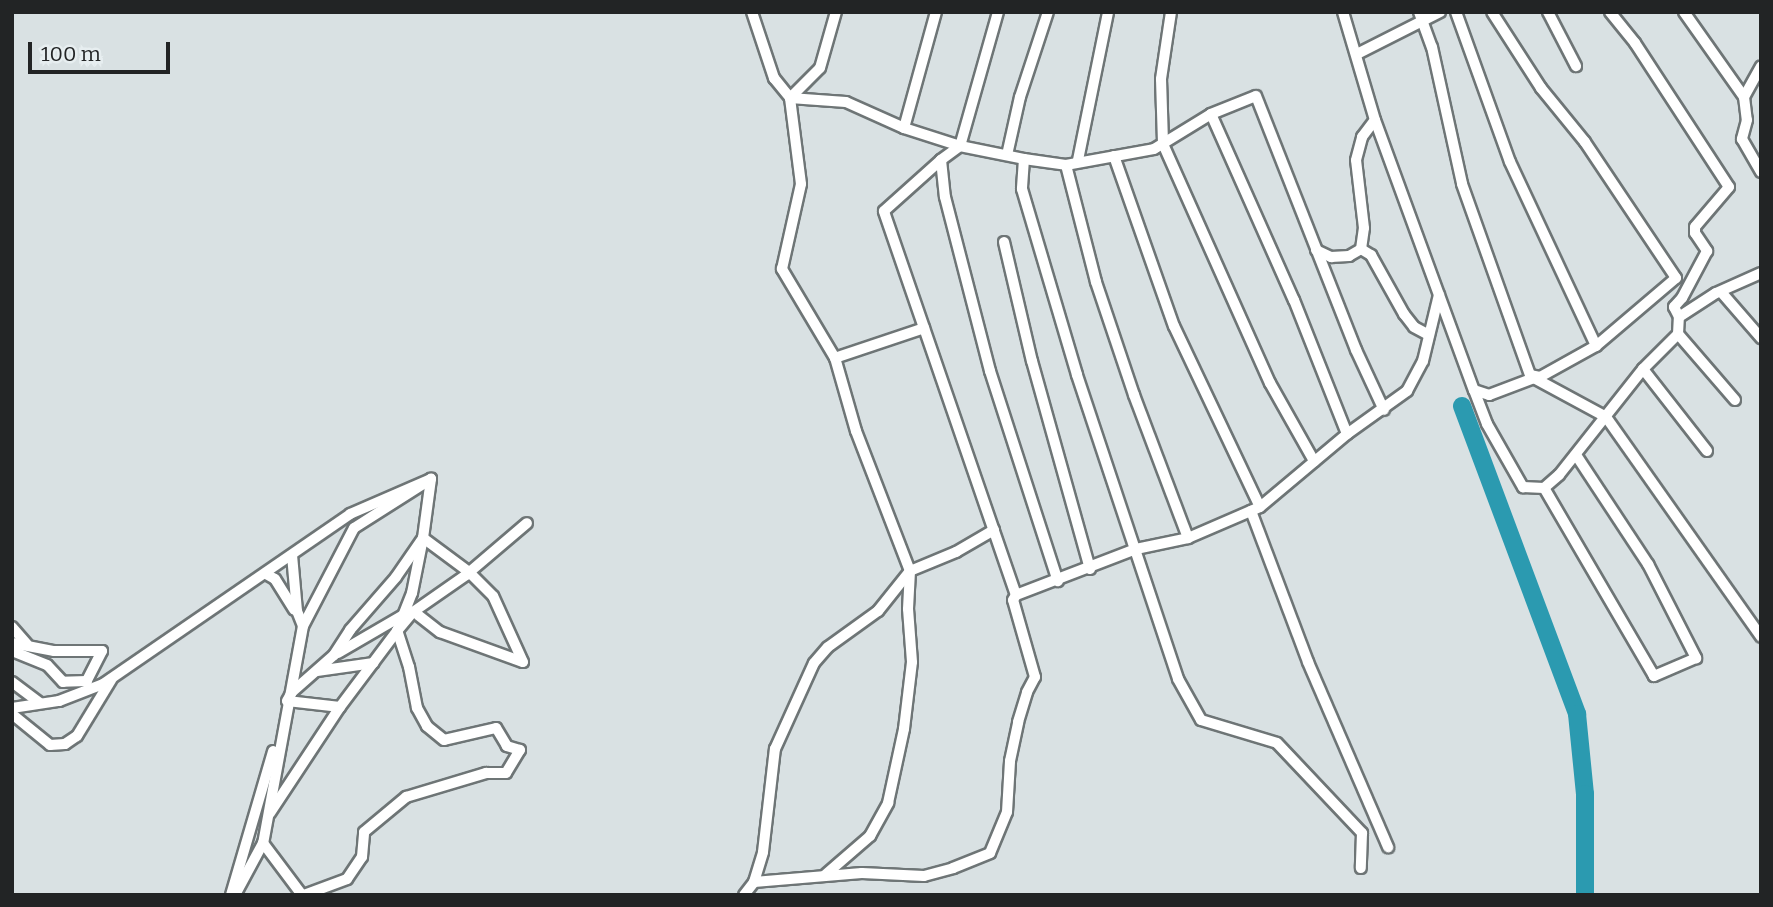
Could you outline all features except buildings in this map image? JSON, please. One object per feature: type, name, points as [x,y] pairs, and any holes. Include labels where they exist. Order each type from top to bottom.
[{"type":"street","points":[[752,12],[774,78],[790,98],[801,184],[782,269],[835,358],[856,431],[910,570],[908,609],[912,662],[904,729],[888,803],[870,836],[844,861],[822,877]]},
{"type":"street","points":[[790,98],[820,68],[836,12]]},
{"type":"street","points":[[904,128],[936,12]]},
{"type":"street","points":[[998,12],[960,146],[884,211],[1016,595]]},
{"type":"street","points":[[1007,155],[1020,97],[1048,12]]},
{"type":"street","points":[[1078,160],[1108,12]]},
{"type":"street","points":[[1171,12],[1161,79],[1163,144],[1270,383],[1314,461]]},
{"type":"street","points":[[1343,12],[1375,120],[1474,390],[1487,424],[1523,488],[1544,488],[1576,455],[1643,369],[1678,334],[1679,317],[1674,307],[1682,298],[1707,251],[1695,233],[1695,227],[1729,187],[1635,43],[1610,12]]},
{"type":"street","points":[[1357,54],[1421,16],[1440,12]]},
{"type":"street","points":[[1456,12],[1510,162],[1596,346]]},
{"type":"street","points":[[1474,390],[1489,395],[1534,378],[1596,346],[1676,278],[1585,142],[1541,88],[1492,12]]},
{"type":"street","points":[[1548,12],[1576,66]]},
{"type":"street","points":[[1684,12],[1744,97],[1747,120],[1742,139],[1761,172]]},
{"type":"street","points":[[1421,16],[1462,184],[1530,375],[1606,416],[1761,637]]},
{"type":"street","points":[[1744,97],[1761,66]]},
{"type":"street","points":[[790,98],[846,102],[904,128],[960,146],[1024,159],[1066,164],[1154,149],[1210,114],[1256,96],[1356,350],[1384,410]]},
{"type":"street","points":[[1210,114],[1294,300],[1347,434]]},
{"type":"street","points":[[1361,249],[1364,228],[1356,160],[1362,137],[1375,120]]},
{"type":"street","points":[[1114,156],[1174,326],[1255,509],[1308,662],[1388,847]]},
{"type":"street","points":[[1024,159],[1022,189],[1101,451],[1178,679],[1201,720],[1277,743],[1362,833],[1361,868]]},
{"type":"street","points":[[941,160],[951,225],[990,371],[1058,581]]},
{"type":"street","points":[[1066,164],[1096,282],[1134,395],[1188,537]]},
{"type":"street","points":[[1004,242],[1046,416],[1090,569]]},
{"type":"street","points":[[1316,250],[1331,257],[1349,256],[1361,249]]},
{"type":"street","points":[[1361,249],[1371,255],[1414,327],[1429,335]]},
{"type":"street","points":[[1679,317],[1716,293],[1722,293],[1761,273]]},
{"type":"street","points":[[1722,293],[1761,338]]},
{"type":"street","points":[[754,882],[862,873],[924,876],[990,853],[1007,812],[1010,761],[1018,722],[1035,677],[1013,600],[1016,595],[1136,550],[1188,537],[1255,509],[1347,434],[1407,391],[1423,360],[1439,295]]},
{"type":"street","points":[[835,358],[924,328]]},
{"type":"street","points":[[1678,334],[1735,400]]},
{"type":"street","points":[[1643,369],[1707,451]]},
{"type":"street","points":[[1544,488],[1654,676],[1696,658],[1648,564],[1576,455]]},
{"type":"street","points":[[431,479],[423,538],[405,614],[397,631],[409,667],[416,708],[427,726],[444,740],[496,728],[506,746],[520,750],[506,773],[486,773],[406,797],[364,832],[362,857],[347,879],[303,895],[264,844],[302,622],[354,528],[431,479]]},
{"type":"street","points":[[12,708],[59,701],[112,679],[350,513],[431,479]]},
{"type":"street","points":[[268,817],[340,707],[397,631],[414,612],[470,572],[527,523]]},
{"type":"street","points":[[744,895],[754,882],[763,852],[775,749],[814,663],[828,647],[878,611],[910,570],[956,552],[993,530]]},
{"type":"street","points":[[418,615],[440,632],[523,662],[493,596],[470,572],[423,538]]},
{"type":"street","points":[[334,655],[357,622],[396,577],[423,538]]},
{"type":"street","points":[[292,555],[302,622]]},
{"type":"street","points":[[266,574],[275,579],[302,622]]},
{"type":"street","points":[[233,895],[292,692],[334,655],[405,614]]},
{"type":"street","points":[[12,627],[27,645]]},
{"type":"street","points":[[12,643],[54,651],[102,651],[88,681],[63,682],[47,665],[12,651]]},
{"type":"street","points":[[316,671],[373,663]]},
{"type":"street","points":[[12,714],[29,731],[50,745],[65,744],[77,736],[112,679]]},
{"type":"street","points":[[12,682],[40,703]]},
{"type":"street","points":[[287,703],[340,707]]},
{"type":"street","points":[[233,895],[264,844],[289,784]]},
{"type":"waterway","points":[[1462,406],[1577,714],[1585,794],[1585,895]]}]
